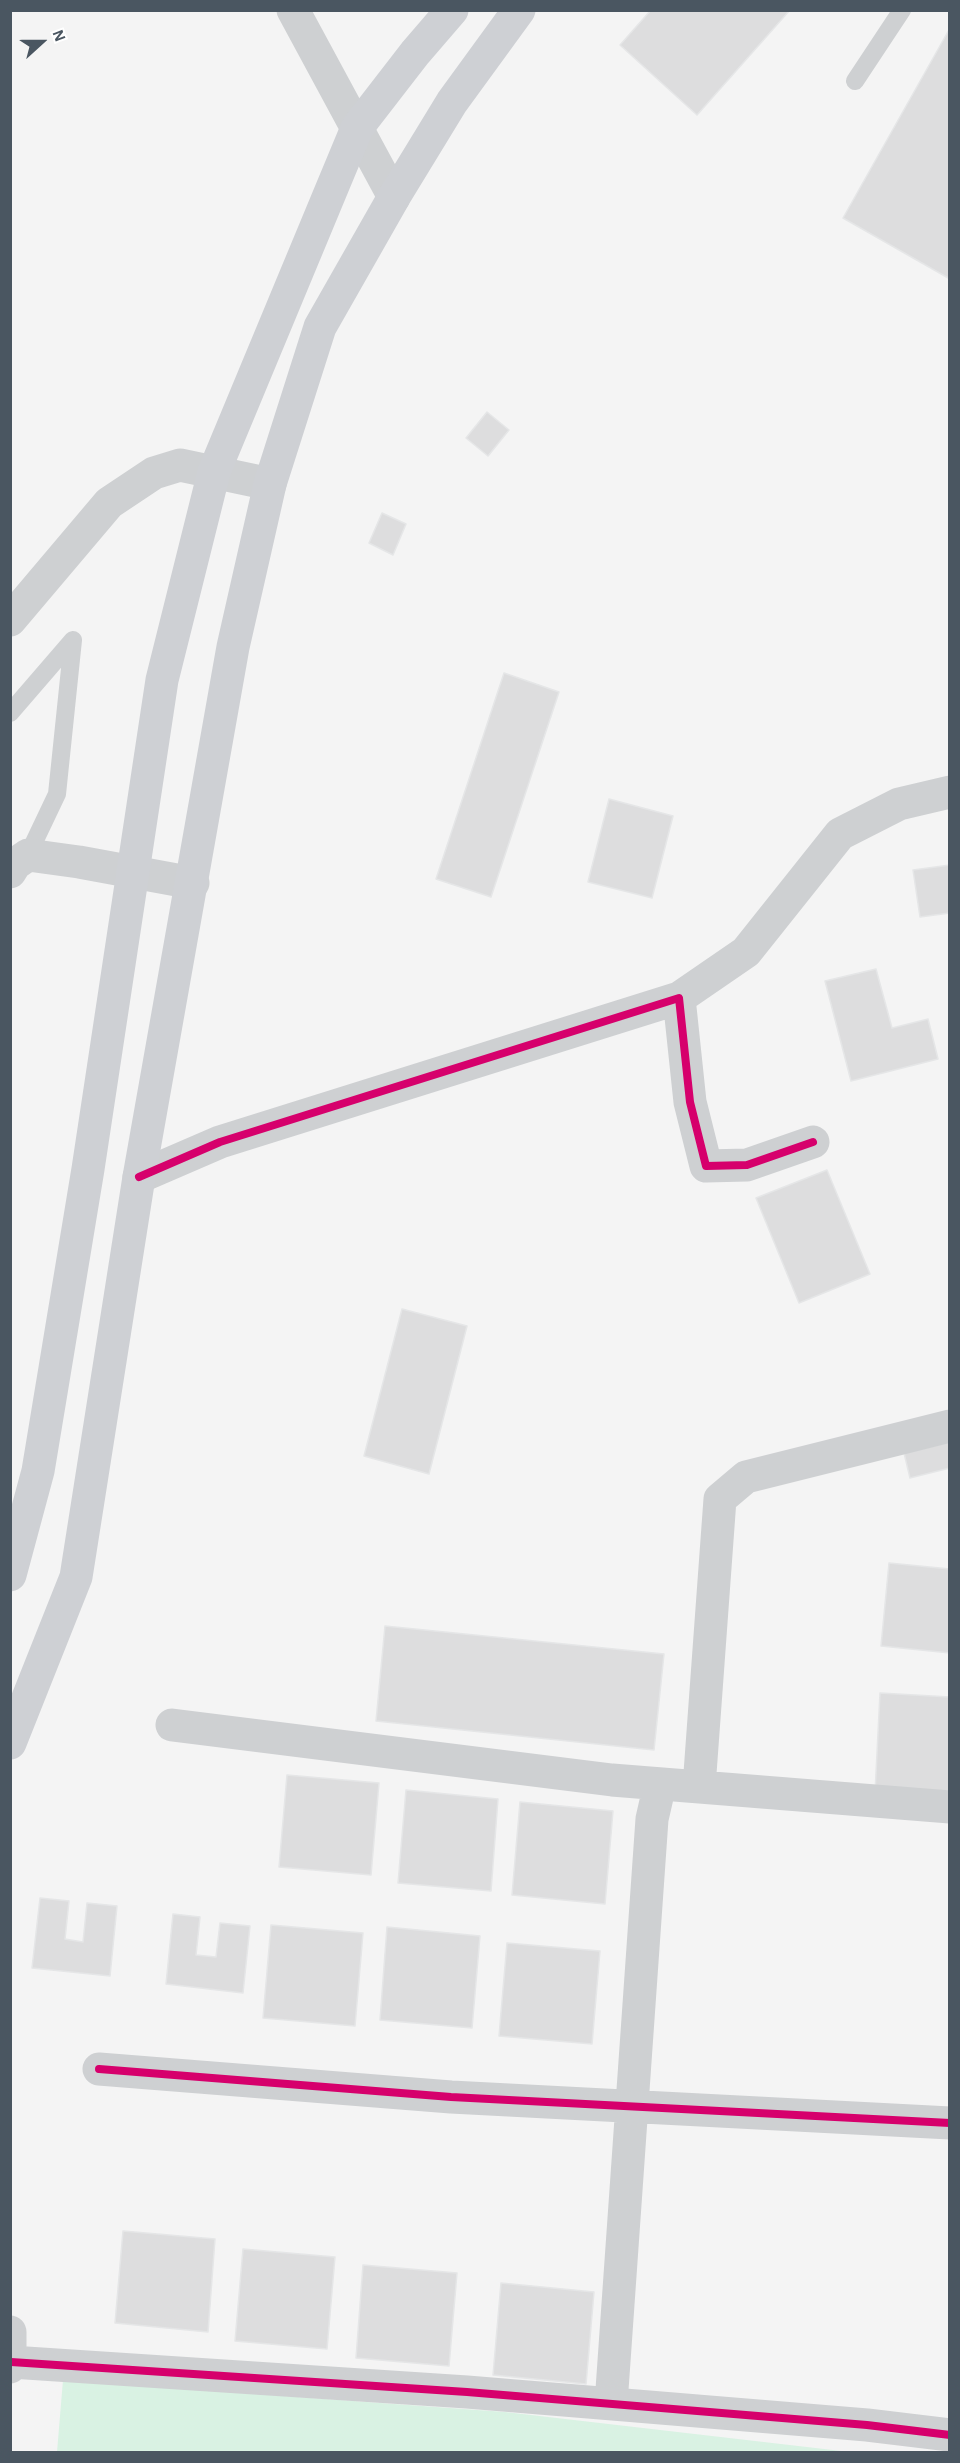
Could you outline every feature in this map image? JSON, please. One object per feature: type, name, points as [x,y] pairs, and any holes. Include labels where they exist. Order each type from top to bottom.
[{"type":"main road","points":[[10,1575],[38,1471],[134,873],[162,680],[214,472],[357,128],[415,52],[452,10]]},
{"type":"main road","points":[[10,1743],[76,1576],[139,1177],[193,883],[233,647],[270,484],[320,327],[393,196],[453,102],[519,10]]},
{"type":"street","points":[[293,10],[393,196]]},
{"type":"street","points":[[10,620],[109,503],[154,473],[180,465],[270,484]]},
{"type":"street","points":[[139,1177],[220,1142],[680,998],[746,952],[840,834],[898,804],[950,792]]},
{"type":"street","points":[[19,864],[134,873],[193,883]]},
{"type":"street","points":[[680,998],[690,1102],[706,1166],[747,1166],[813,1142]]},
{"type":"street","points":[[699,1787],[720,1499],[746,1477],[950,1426]]},
{"type":"street","points":[[172,1725],[612,1780],[950,1807]]},
{"type":"street","points":[[611,2404],[652,1819],[660,1784]]},
{"type":"street","points":[[99,2069],[451,2097],[950,2123]]},
{"type":"street","points":[[10,2332],[10,2367]]},
{"type":"street","points":[[11,2362],[611,2404],[867,2425],[950,2435]]},
{"type":"lane","points":[[855,81],[902,10]]},
{"type":"lane","points":[[10,713],[73,640],[57,794],[19,864]]},
{"type":"green space","points":[[63,2380],[505,2412],[850,2452],[57,2452]]},
{"type":"building","points":[[651,10],[790,10],[697,115],[620,45]]},
{"type":"building","points":[[950,28],[950,279],[843,218]]},
{"type":"building","points":[[487,412],[509,430],[488,456],[466,438]]},
{"type":"building","points":[[382,513],[406,524],[393,555],[369,543]]},
{"type":"building","points":[[504,673],[559,692],[491,897],[436,879]]},
{"type":"building","points":[[609,799],[673,816],[652,898],[588,882]]},
{"type":"building","points":[[950,865],[950,913],[920,917],[913,870]]},
{"type":"building","points":[[876,969],[892,1028],[928,1019],[938,1059],[851,1081],[825,981]]},
{"type":"building","points":[[827,1170],[870,1274],[799,1303],[756,1198]]},
{"type":"building","points":[[402,1309],[467,1326],[429,1474],[364,1456]]},
{"type":"building","points":[[950,1442],[950,1468],[910,1478],[904,1453]]},
{"type":"building","points":[[889,1563],[950,1569],[950,1653],[881,1646]]},
{"type":"building","points":[[385,1626],[664,1654],[654,1750],[376,1721]]},
{"type":"building","points":[[880,1693],[950,1697],[950,1797],[875,1793]]},
{"type":"building","points":[[287,1775],[379,1783],[371,1875],[279,1867]]},
{"type":"building","points":[[406,1790],[498,1799],[491,1891],[398,1883]]},
{"type":"building","points":[[520,1802],[613,1811],[605,1904],[512,1895]]},
{"type":"building","points":[[40,1898],[69,1901],[65,1939],[83,1942],[87,1903],[117,1906],[110,1976],[32,1968]]},
{"type":"building","points":[[173,1914],[200,1917],[196,1955],[216,1957],[220,1923],[250,1926],[243,1993],[166,1984]]},
{"type":"building","points":[[271,1925],[363,1933],[355,2026],[263,2018]]},
{"type":"building","points":[[387,1927],[480,1936],[472,2028],[380,2020]]},
{"type":"building","points":[[507,1943],[600,1951],[592,2044],[499,2036]]},
{"type":"building","points":[[123,2231],[215,2239],[208,2332],[115,2323]]},
{"type":"building","points":[[243,2249],[335,2257],[327,2349],[235,2341]]},
{"type":"building","points":[[363,2265],[457,2273],[449,2366],[356,2358]]},
{"type":"building","points":[[501,2283],[594,2292],[586,2384],[493,2375]]},
{"type":"cycle path","points":[[139,1177],[220,1142],[679,998],[690,1102],[706,1166],[747,1165],[813,1142]]},
{"type":"cycle path","points":[[99,2069],[451,2097],[950,2123]]},
{"type":"cycle path","points":[[11,2362],[467,2392],[867,2425],[950,2435]]}]
